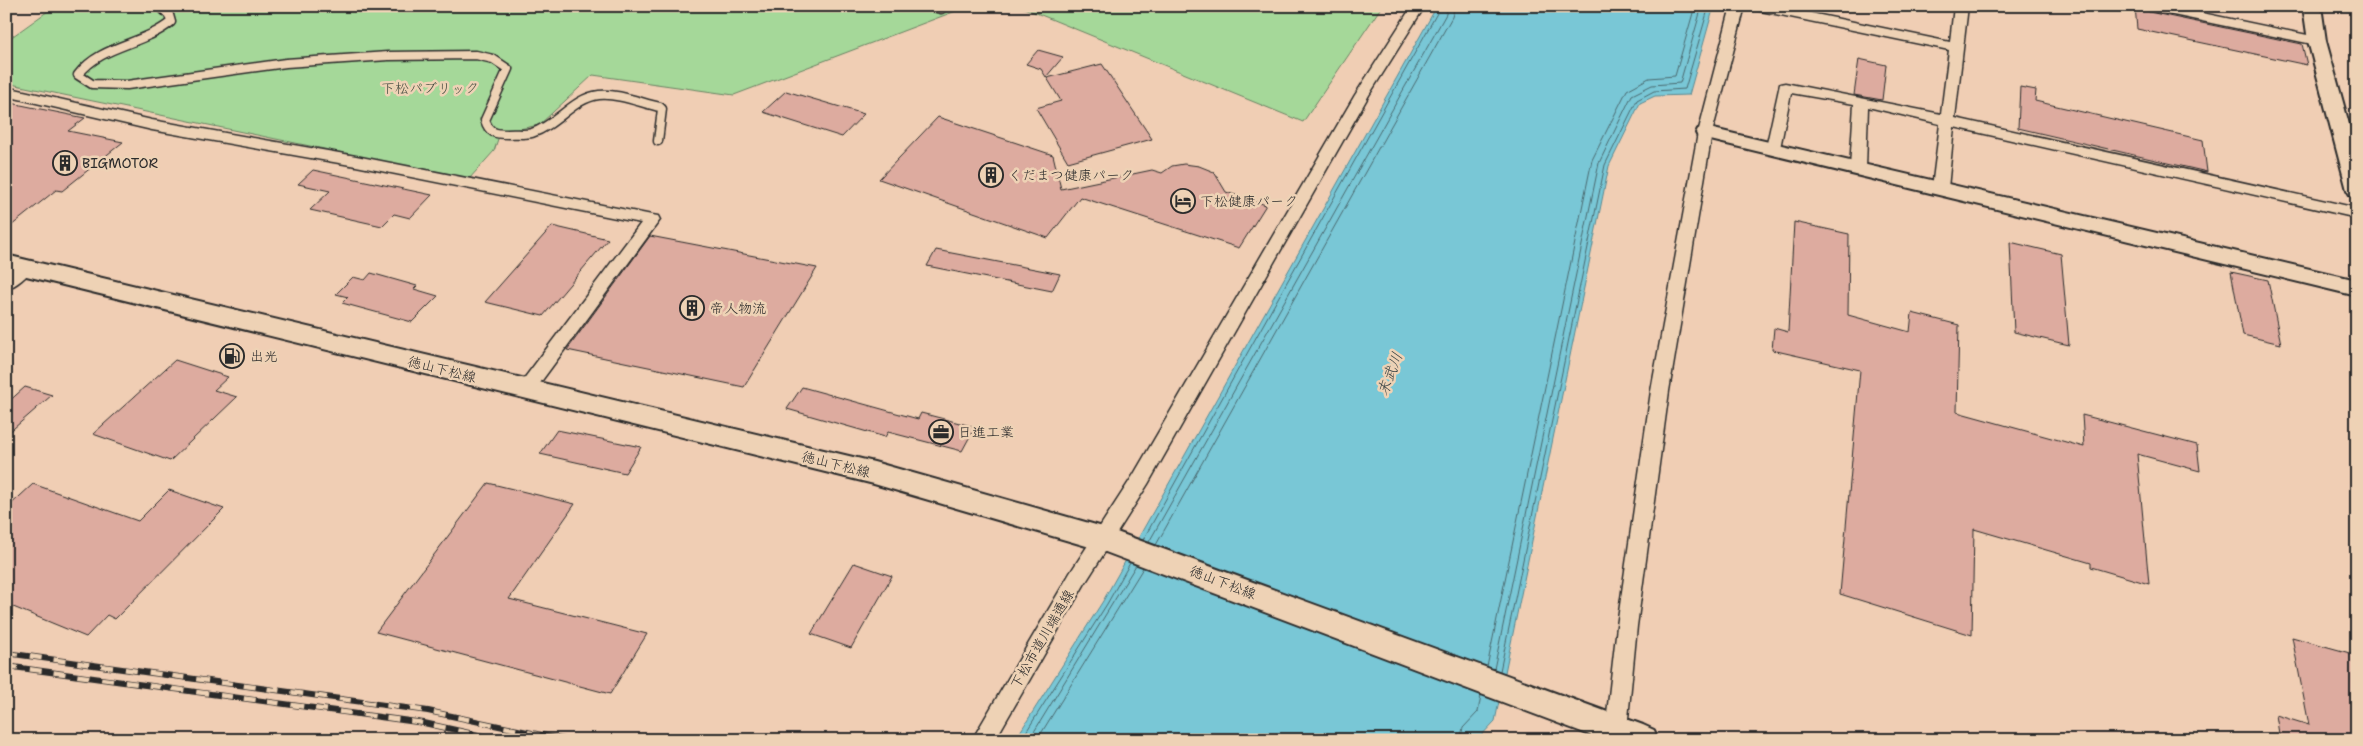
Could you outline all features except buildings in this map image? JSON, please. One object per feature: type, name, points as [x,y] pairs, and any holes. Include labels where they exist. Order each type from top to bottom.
[{"type":"main road","name":"徳山下松線","points":[[13,271],[526,389],[874,473],[1115,542],[1570,712],[1625,737]]},
{"type":"street","name":"下松市道川端通線","points":[[984,740],[1077,579],[1115,542],[1141,479],[1259,271],[1358,103],[1419,6]]},
{"type":"street","points":[[1625,737],[1626,626],[1660,391],[1705,133],[1738,6]]},
{"type":"street","points":[[1756,6],[1956,47]]},
{"type":"street","points":[[1940,188],[1960,6]]},
{"type":"street","points":[[2149,6],[2317,40]]},
{"type":"street","points":[[2312,6],[2317,40],[2357,190]]},
{"type":"street","points":[[1773,148],[1785,86],[1861,101],[2357,213]]},
{"type":"street","points":[[6,91],[152,125],[356,161],[652,220],[526,389]]},
{"type":"street","points":[[1858,168],[1861,101]]},
{"type":"street","points":[[1705,133],[2357,288]]},
{"type":"lane","points":[[160,6],[169,15],[171,22],[165,28],[150,38],[94,59],[78,75],[83,80],[94,84],[117,84],[149,82],[272,65],[353,58],[466,55],[491,58],[501,62],[508,68],[485,120],[488,129],[496,134],[531,133],[551,123],[586,98],[600,95],[614,96],[660,107],[662,109],[658,141]]},
{"type":"lane","points":[[929,6],[941,9]]},
{"type":"green space","name":"下松パブリック","points":[[55,6],[969,6],[734,95],[593,75],[539,125],[500,133],[494,151],[469,179],[6,83],[6,41]]},
{"type":"green space","points":[[1019,6],[1382,6],[1303,122]]},
{"type":"water","name":"末武川","points":[[1437,6],[1714,6],[1689,95],[1655,96],[1640,103],[1609,166],[1495,721],[1477,740],[1015,740],[1103,601]]},
{"type":"railway","points":[[6,653],[428,711],[565,740]]},
{"type":"railway","points":[[6,666],[424,723],[501,740]]},
{"type":"place","name":"BIGMOTOR","points":[[65,163]]},
{"type":"place","name":"くだまつ健康パーク","points":[[991,175]]},
{"type":"place","name":"下松健康パーク","points":[[1183,201]]},
{"type":"place","name":"帝人物流","points":[[692,308]]},
{"type":"place","name":"出光","points":[[232,356]]},
{"type":"place","name":"日進工業","points":[[941,432]]}]
